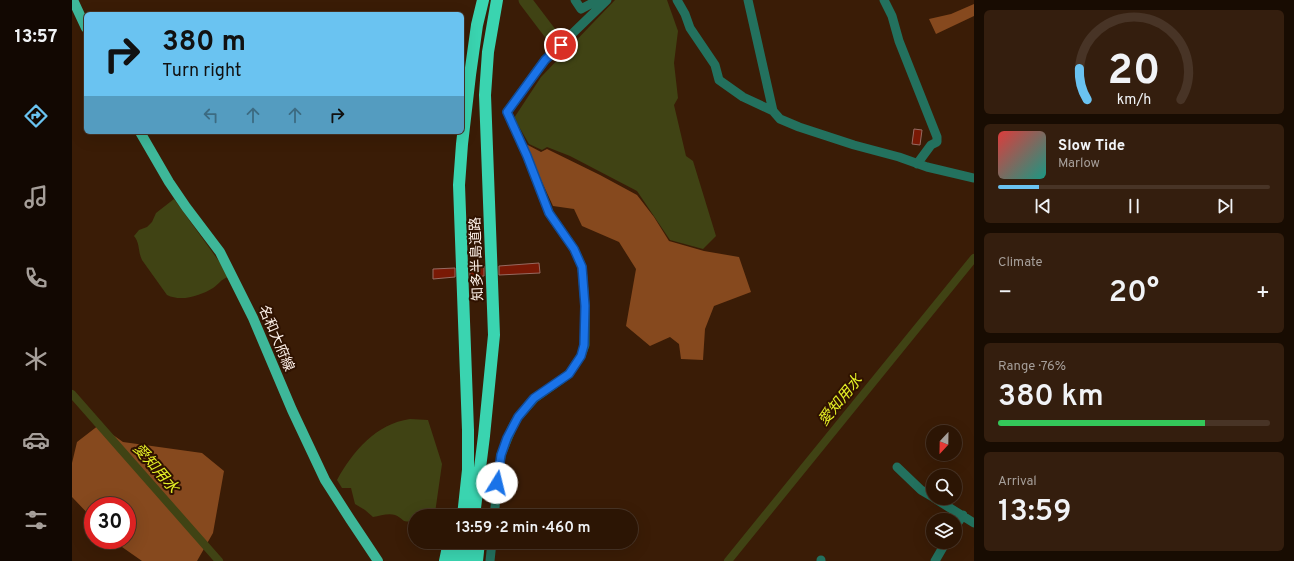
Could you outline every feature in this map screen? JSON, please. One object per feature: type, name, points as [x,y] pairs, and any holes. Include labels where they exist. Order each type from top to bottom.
[{"type":"highway","name":"知多半島道路","points":[[464,126],[477,25],[482,0]]},
{"type":"highway","name":"知多半島道路","points":[[475,509],[494,334],[485,95],[488,52],[496,0]]},
{"type":"highway","name":"知多半島道路","points":[[463,134],[459,185],[468,406],[467,476],[464,509]]},
{"type":"highway","points":[[483,509],[486,478],[484,436]]},
{"type":"highway","points":[[456,509],[468,448]]},
{"type":"highway","points":[[445,561],[448,549]]},
{"type":"highway","points":[[455,561],[458,549]]},
{"type":"highway","points":[[466,561],[469,549]]},
{"type":"highway","points":[[477,561],[478,549]]},
{"type":"main road","points":[[73,0],[84,24]]},
{"type":"main road","name":"名和大府線","points":[[141,134],[169,182],[220,252],[253,318],[292,410],[326,480],[378,561]]},
{"type":"street","points":[[575,0],[581,9],[598,0]]},
{"type":"street","points":[[495,509],[501,455],[512,428],[518,417],[534,398],[569,374],[581,356],[584,345],[585,306],[582,267],[574,249],[549,213],[527,156],[507,112],[545,60],[607,0]]},
{"type":"street","points":[[677,0],[685,14],[690,28],[715,65],[720,80],[742,97],[773,111],[780,119],[799,127],[854,145],[899,157],[917,164],[974,178]]},
{"type":"street","points":[[748,0],[773,111]]},
{"type":"street","points":[[884,0],[892,16],[899,41],[937,137],[937,142],[931,145],[917,164]]},
{"type":"street","points":[[897,467],[926,493]]},
{"type":"street","points":[[945,505],[974,523]]},
{"type":"street","points":[[490,561],[491,549]]},
{"type":"street","points":[[935,561],[942,549]]},
{"type":"shaded area","points":[[615,0],[667,0],[678,31],[674,63],[678,98],[674,105],[686,156],[693,161],[716,236],[703,249],[670,240],[637,191],[570,156],[547,147],[542,150],[529,144],[514,118],[541,77]]},
{"type":"shaded area","points":[[974,4],[974,16],[936,34],[929,19],[951,14]]},
{"type":"shaded area","points":[[524,143],[541,152],[547,149],[637,195],[654,217],[669,241],[704,251],[739,257],[751,292],[714,306],[705,329],[703,360],[681,359],[679,344],[670,337],[650,346],[626,326],[636,269],[619,242],[582,226],[574,209],[553,206]]},
{"type":"shaded area","points":[[174,199],[221,264],[228,277],[223,279],[215,287],[208,291],[196,296],[184,298],[167,295],[142,260],[134,236],[139,230],[147,227],[152,222],[156,213]]},
{"type":"shaded area","points":[[410,419],[428,420],[442,464],[436,509],[408,509],[408,521],[404,521],[392,514],[373,517],[355,504],[351,488],[342,488],[337,480],[350,459],[367,440],[386,427]]},
{"type":"shaded area","points":[[99,425],[123,442],[202,453],[224,471],[213,533],[197,561],[142,561],[125,549],[136,549],[136,497],[84,497],[84,510],[72,497],[72,463],[77,442]]},
{"type":"building","points":[[914,129],[922,130],[920,145],[912,144]]},
{"type":"building","points":[[539,263],[540,273],[499,275],[499,266]]},
{"type":"building","points":[[484,266],[484,276],[470,277],[470,267]]},
{"type":"building","points":[[455,268],[455,277],[433,279],[433,269]]},
{"type":"waterway","points":[[525,0],[550,33]]},
{"type":"waterway","points":[[561,52],[570,62]]},
{"type":"waterway","name":"愛知用水","points":[[728,561],[974,258]]},
{"type":"waterway","name":"愛知用水","points":[[72,394],[219,561]]},
{"type":"route","points":[[497,483],[501,455],[507,438],[518,417],[534,398],[569,374],[576,366],[584,345],[585,306],[582,267],[574,249],[549,213],[527,156],[507,112],[545,60],[561,45]]}]
